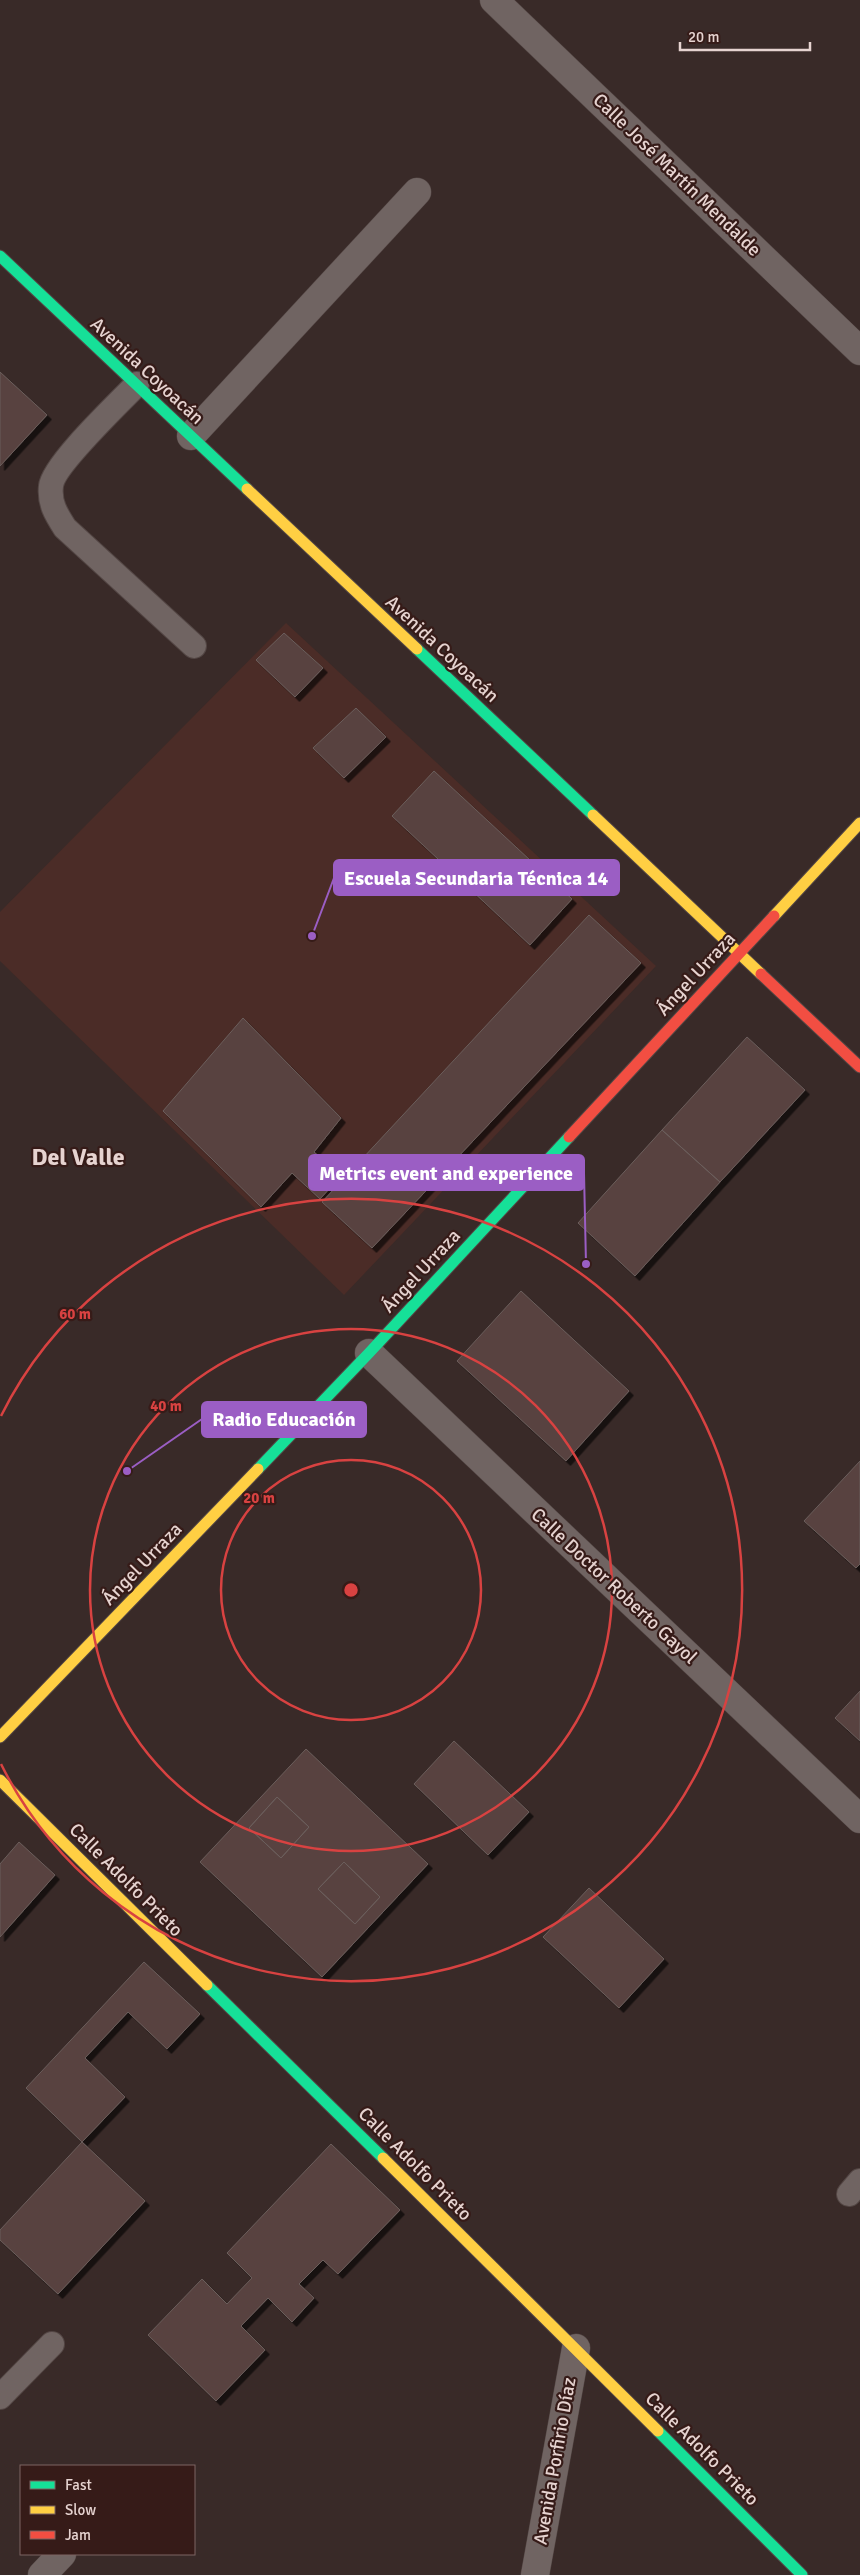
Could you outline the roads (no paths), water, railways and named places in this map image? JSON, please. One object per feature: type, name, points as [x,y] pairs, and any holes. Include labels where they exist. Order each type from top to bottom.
[{"type":"main road","name":"Avenida Coyoacán","points":[[0,256],[860,1067]]},
{"type":"main road","name":"Ángel Urraza","points":[[0,1737],[369,1353],[860,823]]},
{"type":"main road","name":"Calle Adolfo Prieto","points":[[0,1780],[576,2348],[802,2575]]},
{"type":"street","name":"Calle José Martín Mendalde","points":[[494,0],[860,351]]},
{"type":"street","points":[[191,436],[417,192]]},
{"type":"street","name":"Calle Doctor Roberto Gayol","points":[[369,1353],[860,1819]]},
{"type":"street","name":"Avenida Porfirio Díaz","points":[[535,2575],[576,2348]]},
{"type":"street","points":[[42,2575],[61,2555]]},
{"type":"lane","points":[[137,384],[63,463],[51,484],[52,508],[64,528],[194,646]]},
{"type":"lane","points":[[0,2397],[52,2344]]},
{"type":"place","name":"Escuela Secundaria Técnica 14","points":[[312,936]]},
{"type":"place","name":"Metrics event and experience","points":[[586,1264]]},
{"type":"place","name":"Radio Educación","points":[[127,1471]]},
{"type":"district","name":"Del Valle","points":[[78,1157]]}]
